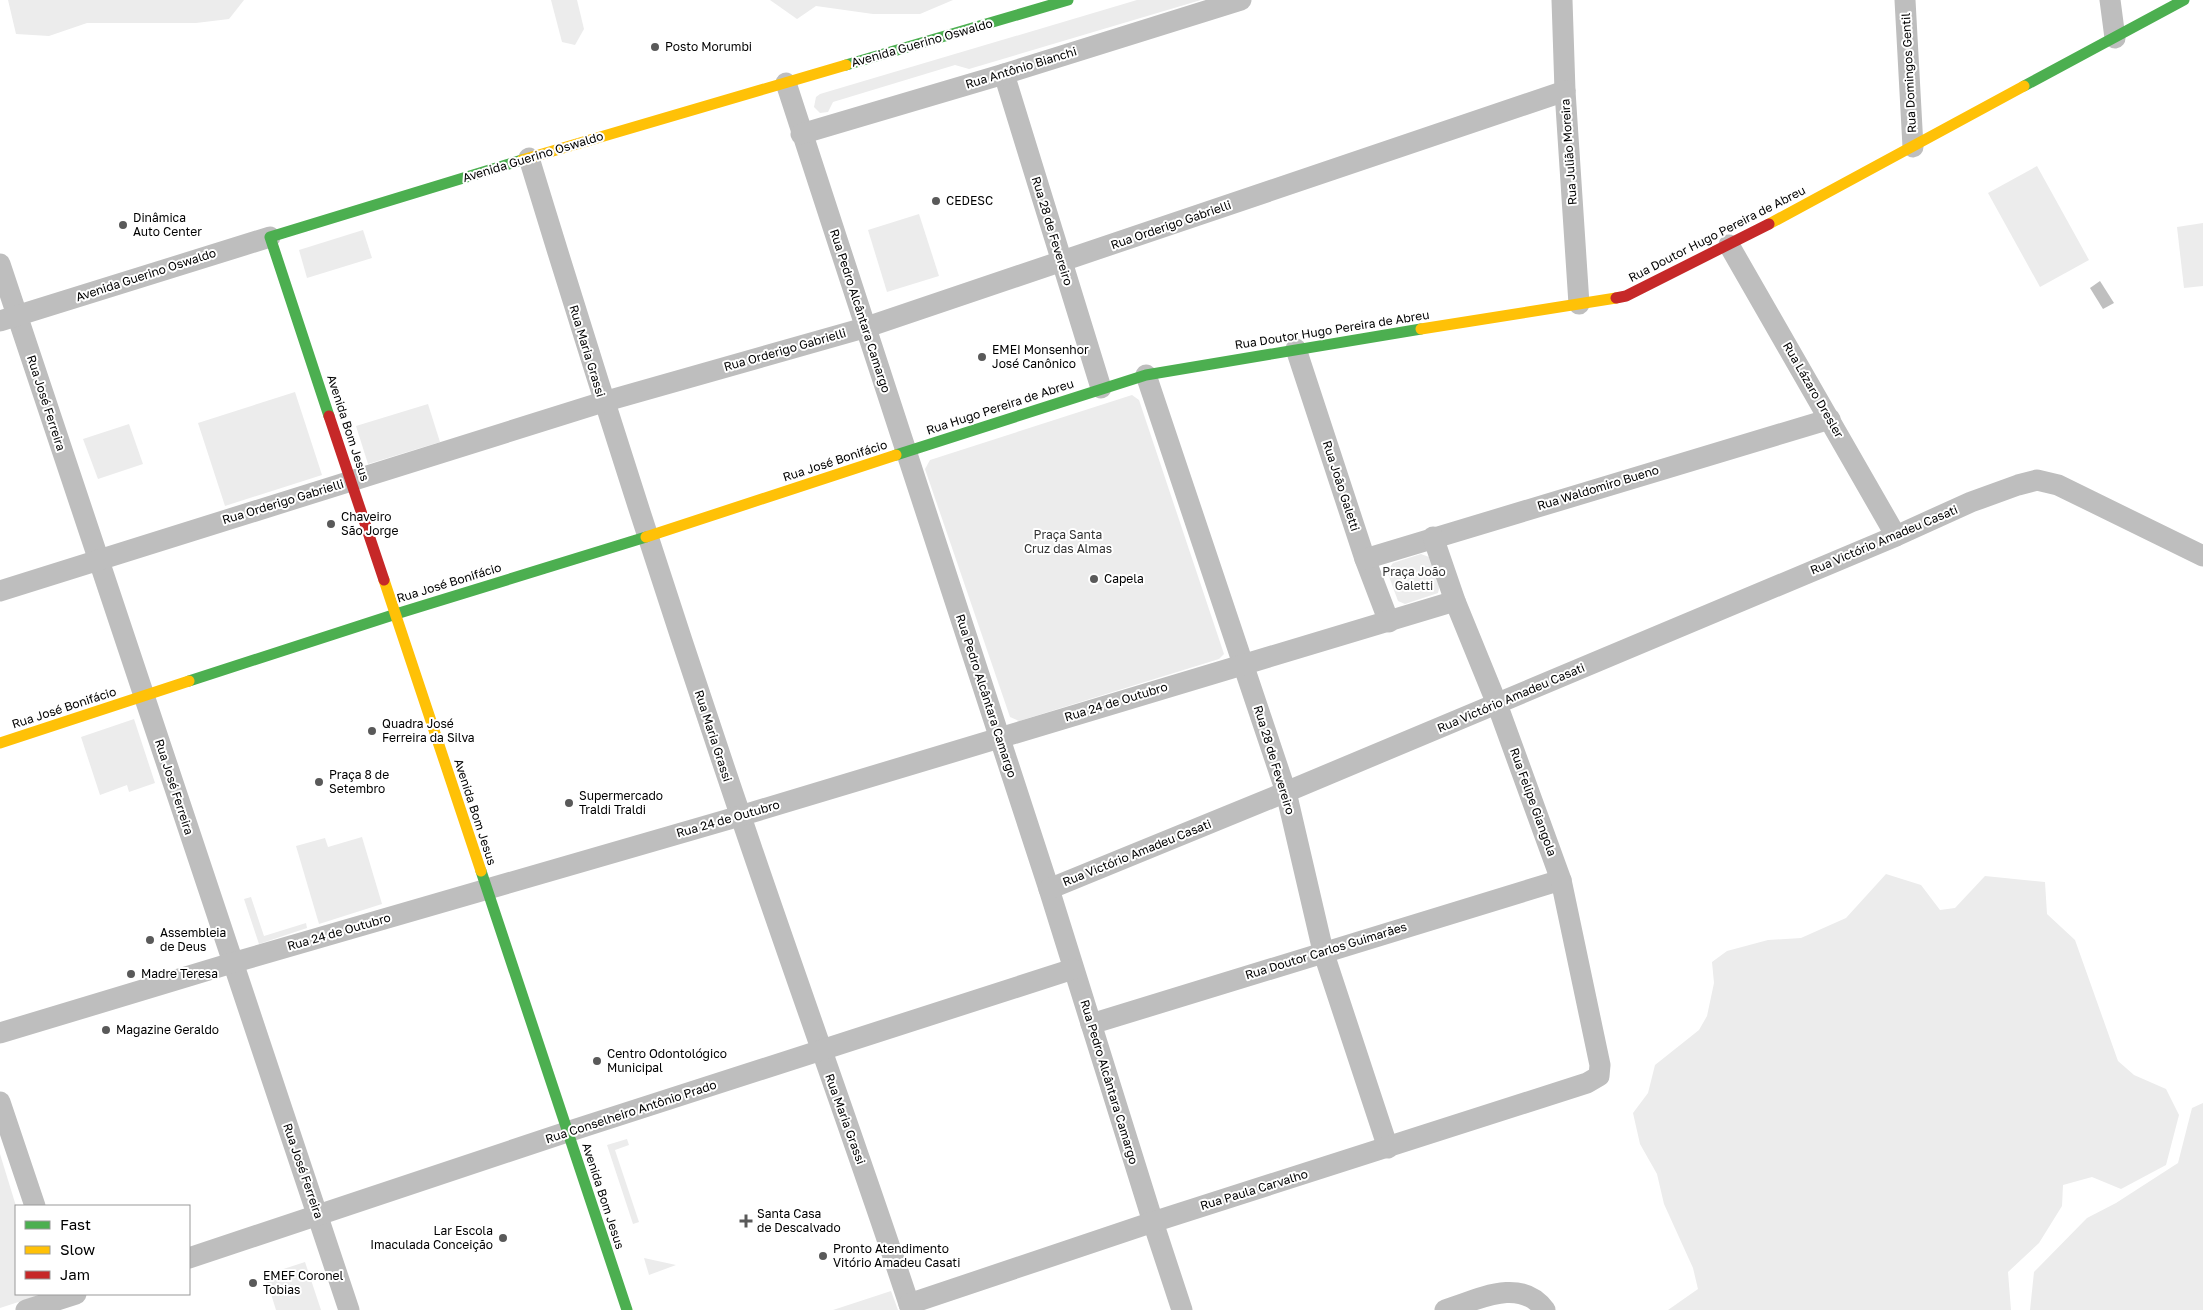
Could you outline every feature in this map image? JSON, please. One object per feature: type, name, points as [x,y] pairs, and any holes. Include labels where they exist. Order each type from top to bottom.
[{"type":"street","name":"Avenida Guerino Oswaldo","points":[[9,318],[529,158],[1068,0]]},
{"type":"street","name":"Rua Antônio Bianchi","points":[[801,134],[1004,74],[1241,0]]},
{"type":"street","name":"Rua Julião Moreira","points":[[1562,0],[1565,90],[1579,304]]},
{"type":"street","name":"Rua Domingos Gentil","points":[[1905,0],[1913,147]]},
{"type":"street","points":[[2110,0],[2115,38]]},
{"type":"street","name":"Rua Doutor Hugo Pereira de Abreu","points":[[1101,388],[1146,375],[1626,296],[1729,245],[2184,0]]},
{"type":"street","name":"Rua 28 de Fevereiro","points":[[1004,74],[1101,388]]},
{"type":"street","name":"Rua Pedro Alcântara Camargo","points":[[786,83],[864,328],[907,451],[1000,737],[1182,1310]]},
{"type":"street","name":"Rua Orderigo Gabrielli","points":[[0,591],[603,402],[864,328],[1565,90]]},
{"type":"street","name":"Rua Maria Grassi","points":[[529,158],[603,402],[647,537],[740,816],[910,1307]]},
{"type":"street","name":"Avenida Bom Jesus","points":[[270,237],[627,1310]]},
{"type":"street","name":"Rua Lázaro Dresler","points":[[1729,245],[1896,536]]},
{"type":"street","name":"Rua José Ferreira","points":[[0,264],[9,318],[99,560],[349,1310]]},
{"type":"street","name":"Rua João Galetti","points":[[1296,349],[1365,559],[1389,622]]},
{"type":"street","name":"Rua 28 de Fevereiro","points":[[1146,375],[1286,792],[1323,951],[1388,1148]]},
{"type":"street","name":"Rua Hugo Pereira de Abreu","points":[[907,451],[1101,388]]},
{"type":"street","name":"Rua Waldomiro Bueno","points":[[1365,559],[1830,419]]},
{"type":"street","name":"Rua José Bonifácio","points":[[0,743],[396,614],[647,537],[907,451]]},
{"type":"street","name":"Rua Victório Amadeu Casati","points":[[1049,889],[1497,704],[1896,536],[1971,502],[2018,485],[2037,480],[2058,485],[2203,556]]},
{"type":"street","name":"Rua Felipe Giangola","points":[[1433,538],[1455,601],[1497,704],[1561,880],[1600,1065],[1599,1076]]},
{"type":"street","name":"Rua 24 de Outubro","points":[[0,1033],[232,963],[740,816],[1455,601]]},
{"type":"street","name":"Rua Doutor Carlos Guimarães","points":[[1091,1024],[1323,951],[1561,880]]},
{"type":"street","name":"Rua Conselheiro Antônio Prado","points":[[190,1258],[568,1132],[1073,969]]},
{"type":"street","name":"Rua Paula Carvalho","points":[[910,1307],[1153,1222],[1587,1083],[1599,1076]]},
{"type":"street","points":[[0,1102],[35,1205]]},
{"type":"street","points":[[1445,1310],[1499,1293],[1515,1291],[1529,1295],[1545,1310]]},
{"type":"street","points":[[26,1310],[69,1299]]},
{"type":"green space","points":[[8,0],[244,0],[229,19],[196,23],[87,23],[49,36],[16,34]]},
{"type":"green space","points":[[551,0],[577,0],[584,29],[575,45],[562,42]]},
{"type":"green space","points":[[770,0],[953,0],[920,14],[873,14],[816,6],[797,19]]},
{"type":"green space","points":[[1137,0],[1201,0],[969,69],[955,65],[833,102],[828,112],[820,113],[814,107],[816,97],[820,94]]},
{"type":"green space","points":[[2037,166],[2089,260],[2040,287],[1988,193]]},
{"type":"green space","points":[[919,214],[939,276],[887,292],[868,230]]},
{"type":"green space","points":[[2203,223],[2203,286],[2184,288],[2177,227]]},
{"type":"green space","points":[[363,230],[372,258],[307,278],[299,250]]},
{"type":"green space","points":[[295,392],[322,475],[225,506],[198,423]]},
{"type":"green space","name":"Praça Santa Cruz das Almas","points":[[1132,395],[1139,400],[1224,654],[1219,659],[1019,721],[1010,717],[925,469],[930,460]]},
{"type":"green space","points":[[428,404],[440,442],[368,464],[356,426]]},
{"type":"green space","points":[[129,424],[143,464],[98,479],[83,439]]},
{"type":"green space","name":"Praça João Galetti","points":[[1421,554],[1429,557],[1440,585],[1438,593],[1405,604],[1398,601],[1387,571],[1393,563]]},
{"type":"green space","points":[[134,719],[155,783],[129,792],[127,785],[100,795],[81,737]]},
{"type":"green space","points":[[362,837],[382,904],[319,924],[296,846],[325,838],[328,847]]},
{"type":"green space","points":[[1886,874],[1921,885],[1940,910],[1955,908],[1985,876],[2045,882],[2047,914],[2075,940],[2118,1061],[2134,1075],[2166,1089],[2179,1115],[2166,1165],[2121,1189],[2092,1177],[2063,1185],[2062,1206],[2039,1243],[2008,1272],[2011,1310],[1668,1310],[1698,1289],[1693,1268],[1664,1204],[1657,1174],[1640,1144],[1633,1113],[1648,1093],[1655,1065],[1699,1030],[1707,1016],[1714,983],[1712,962],[1727,951],[1768,940],[1801,938],[1846,918]]},
{"type":"green space","points":[[251,897],[264,936],[306,923],[307,928],[259,944],[244,899]]},
{"type":"green space","points":[[2203,1103],[2203,1310],[2030,1310],[2034,1272],[2087,1218],[2116,1203],[2178,1163],[2192,1108]]},
{"type":"green space","points":[[627,1139],[629,1145],[615,1150],[639,1222],[633,1224],[607,1145]]},
{"type":"green space","points":[[0,1154],[16,1205],[15,1295],[40,1295],[0,1308]]},
{"type":"green space","points":[[644,1258],[676,1265],[649,1275]]},
{"type":"green space","points":[[305,1262],[321,1310],[276,1310],[265,1275]]},
{"type":"green space","points":[[891,1291],[898,1310],[833,1310]]},
{"type":"shaded area","points":[[2100,281],[2114,303],[2103,309],[2090,288]]},
{"type":"traffic: fast","points":[[846,65],[1068,0]]},
{"type":"traffic: fast","points":[[2024,86],[2184,0]]},
{"type":"traffic: fast","points":[[329,416],[270,237],[522,160]]},
{"type":"traffic: fast","points":[[896,455],[1146,375],[1421,329]]},
{"type":"traffic: fast","points":[[189,681],[396,614],[646,537]]},
{"type":"traffic: fast","points":[[481,871],[627,1310]]},
{"type":"traffic: slow","points":[[522,160],[846,65]]},
{"type":"traffic: slow","points":[[1769,224],[2024,86]]},
{"type":"traffic: slow","points":[[1421,329],[1616,298]]},
{"type":"traffic: slow","points":[[646,537],[896,455]]},
{"type":"traffic: slow","points":[[384,580],[481,871]]},
{"type":"traffic: slow","points":[[0,743],[189,681]]},
{"type":"traffic: jam","points":[[1616,298],[1626,296],[1769,224]]},
{"type":"traffic: jam","points":[[329,416],[384,580]]},
{"type":"place","name":"Posto Morumbi","points":[[655,47]]},
{"type":"place","name":"CEDESC","points":[[936,201]]},
{"type":"place","name":"Dinâmica Auto Center","points":[[123,225]]},
{"type":"place","name":"EMEI Monsenhor José Canônico","points":[[982,357]]},
{"type":"place","name":"Chaveiro São Jorge","points":[[331,524]]},
{"type":"place","name":"Capela","points":[[1094,579]]},
{"type":"place","name":"Quadra José Ferreira da Silva","points":[[372,731]]},
{"type":"place","name":"Praça 8 de Setembro","points":[[319,782]]},
{"type":"place","name":"Supermercado Traldi Traldi","points":[[569,803]]},
{"type":"place","name":"Assembleia de Deus","points":[[150,940]]},
{"type":"place","name":"Madre Teresa","points":[[131,974]]},
{"type":"place","name":"Magazine Geraldo","points":[[106,1030]]},
{"type":"place","name":"Centro Odontológico Municipal","points":[[597,1061]]},
{"type":"place","name":"Santa Casa de Descalvado","points":[[746,1221]]},
{"type":"place","name":"Lar Escola Imaculada Conceição","points":[[503,1238]]},
{"type":"place","name":"Pronto Atendimento Vitório Amadeu Casati","points":[[823,1256]]},
{"type":"place","name":"EMEF Coronel Tobias","points":[[253,1283]]}]
